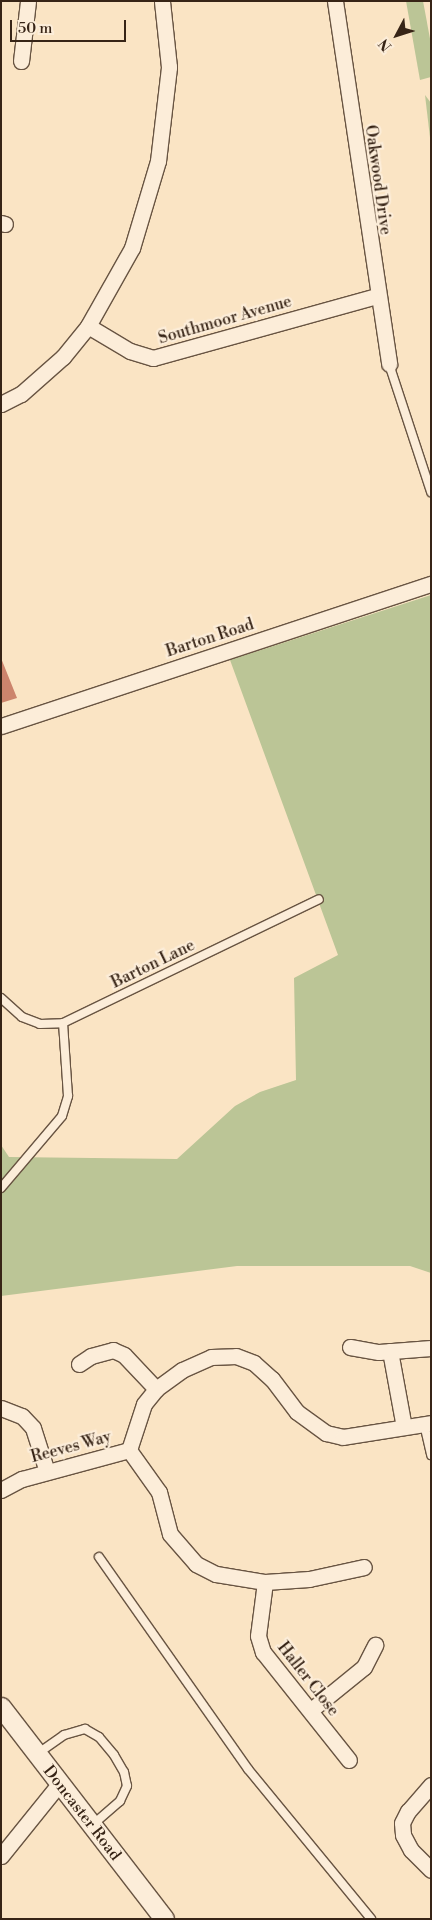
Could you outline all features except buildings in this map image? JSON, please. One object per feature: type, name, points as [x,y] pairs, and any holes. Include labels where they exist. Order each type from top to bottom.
[{"type":"street","points":[[21,61],[28,1]]},
{"type":"street","points":[[1,404],[20,394],[43,376],[88,326],[132,248],[158,161],[169,68],[162,1]]},
{"type":"street","name":"Oakwood Drive","points":[[335,1],[377,296],[389,364]]},
{"type":"street","name":"Southmoor Avenue","points":[[88,326],[130,351],[153,358],[377,296]]},
{"type":"street","name":"Barton Road","points":[[1,726],[431,584]]},
{"type":"street","points":[[350,1347],[390,1351],[431,1348]]},
{"type":"street","points":[[79,1364],[91,1356],[113,1350],[124,1355],[156,1389]]},
{"type":"street","points":[[390,1351],[404,1427]]},
{"type":"street","name":"Reeves Way","points":[[1,1490],[22,1478],[129,1450],[144,1404],[156,1389],[182,1370],[211,1357],[236,1356],[254,1363],[272,1379],[297,1412],[326,1433],[343,1437],[427,1424]]},
{"type":"street","points":[[1,1408],[22,1416],[32,1428],[47,1472]]},
{"type":"street","points":[[129,1450],[160,1492],[170,1534],[183,1552],[196,1564],[216,1574],[265,1582],[308,1579],[364,1567]]},
{"type":"street","name":"Haller Close","points":[[265,1582],[258,1636],[263,1652],[349,1760]]},
{"type":"street","points":[[311,1710],[364,1667],[375,1645]]},
{"type":"street","name":"Doncaster Road","points":[[1,1707],[164,1919]]},
{"type":"street","points":[[1,1856],[59,1784]]},
{"type":"street","points":[[431,1785],[408,1810],[402,1823],[403,1835],[411,1850],[431,1870]]},
{"type":"lane","points":[[389,364],[431,492]]},
{"type":"lane","name":"Barton Lane","points":[[1,998],[22,1017],[40,1024],[64,1023],[319,898]]},
{"type":"lane","points":[[1,1188],[62,1116],[68,1096],[64,1023]]},
{"type":"lane","points":[[427,1424],[431,1455]]},
{"type":"lane","points":[[99,1557],[248,1769],[371,1919]]},
{"type":"lane","points":[[37,1754],[64,1735],[76,1729],[86,1729],[99,1738],[114,1756],[124,1772],[127,1786],[120,1801],[92,1826]]},
{"type":"green space","points":[[406,1],[423,1],[431,44],[431,77],[420,80]]},
{"type":"green space","points":[[425,95],[431,103],[431,146]]},
{"type":"green space","points":[[431,595],[431,1273],[410,1266],[237,1266],[1,1296],[1,1145],[9,1157],[177,1159],[235,1106],[260,1092],[296,1080],[294,978],[338,955],[230,660]]}]
